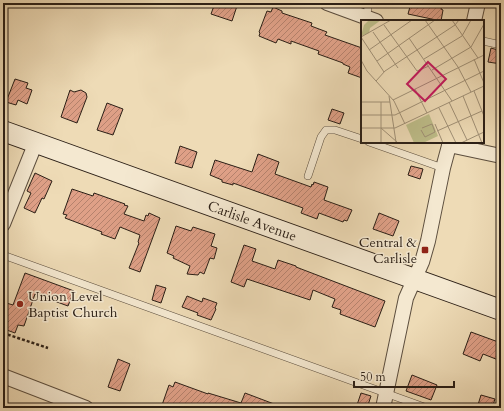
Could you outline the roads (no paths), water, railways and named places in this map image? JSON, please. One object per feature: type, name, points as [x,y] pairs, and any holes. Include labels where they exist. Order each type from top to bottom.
[{"type":"street","points":[[327,3],[371,19]]},
{"type":"street","points":[[474,20],[478,3]]},
{"type":"street","name":"Carlisle Avenue","points":[[3,131],[501,310]]},
{"type":"street","points":[[3,224],[36,142]]},
{"type":"street","points":[[383,408],[406,298],[422,262],[450,143],[501,156]]},
{"type":"street","points":[[3,376],[86,408]]},
{"type":"lane","points":[[369,3],[371,19]]},
{"type":"lane","points":[[484,42],[501,45]]},
{"type":"lane","points":[[308,176],[321,137],[326,130],[335,130],[361,140]]},
{"type":"lane","points":[[372,143],[443,168]]},
{"type":"lane","points":[[3,255],[427,408]]},
{"type":"place","name":"Central & Carlisle","points":[[425,250]]},
{"type":"place","name":"Union Level Baptist Church","points":[[20,304]]}]
